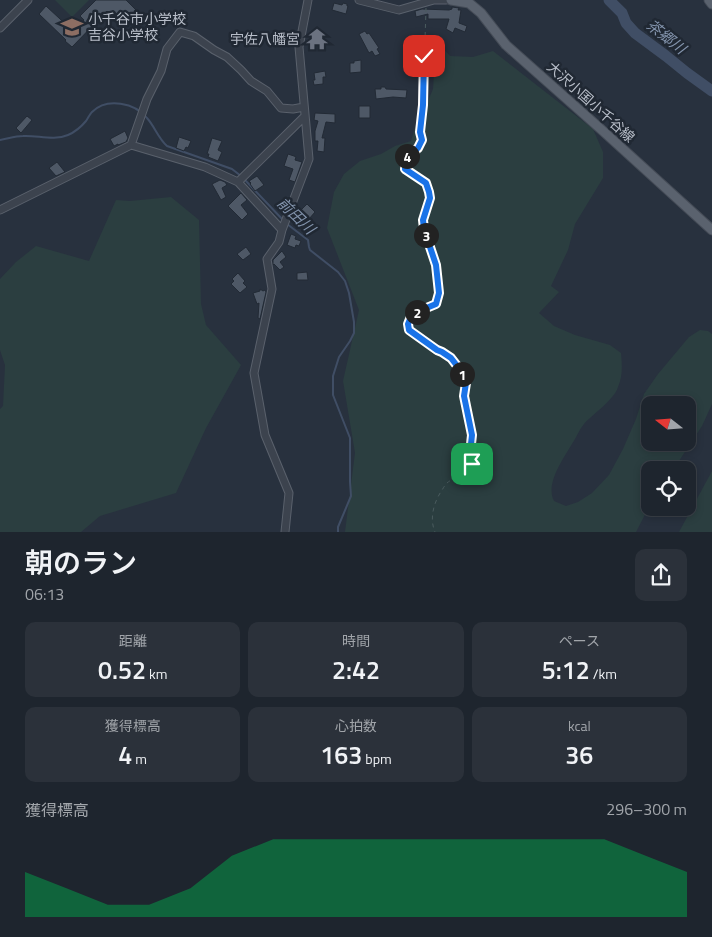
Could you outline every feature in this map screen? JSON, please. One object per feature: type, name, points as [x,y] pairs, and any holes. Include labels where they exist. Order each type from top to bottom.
[{"type":"main road","name":"大沢小国小千谷線","points":[[451,0],[469,3],[482,13],[506,45],[712,230]]},
{"type":"main road","points":[[708,0],[712,4]]},
{"type":"street","points":[[0,28],[28,0]]},
{"type":"street","points":[[285,532],[289,493],[265,435],[254,373],[272,289],[266,259],[279,242],[309,159],[299,47],[308,0]]},
{"type":"street","points":[[359,0],[399,10],[427,2],[451,0]]},
{"type":"street","points":[[131,145],[147,99],[161,71],[167,49],[180,32],[194,36],[227,57],[251,81],[266,91],[281,108],[293,109],[304,107]]},
{"type":"street","points":[[238,182],[305,116]]},
{"type":"street","points":[[0,210],[131,145],[205,167],[238,182],[282,230]]},
{"type":"path","points":[[427,2],[423,105],[420,132],[422,140],[418,148],[408,156],[405,169],[426,183],[429,192],[430,198],[423,220],[426,236],[436,265],[439,293],[436,304],[412,314],[408,324],[409,330],[451,358],[458,367],[466,383],[464,396],[472,435],[472,464],[469,473],[447,482],[439,494],[434,505],[432,520],[435,532]]},
{"type":"shaded area","points":[[55,0],[89,0],[72,17]]},
{"type":"shaded area","points":[[436,41],[450,56],[473,57],[493,51],[593,129],[603,152],[603,178],[575,224],[568,250],[551,286],[559,292],[539,313],[554,326],[575,335],[610,345],[621,353],[622,366],[620,383],[616,392],[584,424],[560,464],[553,479],[552,494],[554,501],[566,506],[578,502],[592,493],[609,475],[623,449],[641,403],[641,451],[686,451],[679,461],[641,461],[641,516],[644,516],[636,532],[345,532],[355,453],[343,381],[359,310],[327,228],[334,192],[344,174],[360,161],[411,141],[419,114],[428,101],[433,89]]},
{"type":"shaded area","points":[[171,197],[199,220],[201,304],[206,325],[241,365],[206,428],[176,493],[100,516],[81,532],[0,532],[0,409],[3,406],[5,365],[0,350],[0,279],[16,262],[36,246],[89,261],[116,200],[130,201]]},
{"type":"shaded area","points":[[700,330],[708,331],[712,334],[712,404],[696,435],[696,396],[643,396],[658,374],[689,337]]},
{"type":"shaded area","points":[[712,471],[712,532],[679,532],[688,516],[696,516],[696,501]]},
{"type":"building","points":[[96,0],[126,0],[136,10],[121,25],[107,11],[72,47],[39,14],[46,6],[73,31],[84,20],[80,16]]},
{"type":"building","points":[[334,3],[347,4],[346,14],[332,10]]},
{"type":"building","points":[[452,7],[461,10],[459,23],[467,26],[465,32],[455,28],[453,33],[446,29],[449,19],[428,19],[428,14],[416,17],[415,11],[422,9],[449,10]]},
{"type":"building","points":[[365,31],[367,34],[369,33],[379,48],[377,49],[380,54],[375,56],[372,51],[369,53],[359,34]]},
{"type":"building","points":[[411,38],[414,54],[407,56],[403,44],[407,43],[406,40]]},
{"type":"building","points":[[361,60],[361,72],[350,73],[350,63]]},
{"type":"building","points":[[325,71],[326,77],[323,77],[323,84],[314,85],[314,73]]},
{"type":"building","points":[[381,87],[407,90],[406,98],[376,99],[375,89],[381,89]]},
{"type":"building","points":[[359,106],[370,106],[370,118],[359,118]]},
{"type":"building","points":[[315,113],[335,114],[335,123],[326,122],[322,138],[325,138],[324,152],[317,151],[318,141],[315,141],[315,131],[318,121],[314,120]]},
{"type":"building","points":[[27,116],[32,120],[21,133],[16,128]]},
{"type":"building","points":[[125,131],[128,138],[126,142],[114,146],[110,139]]},
{"type":"building","points":[[179,137],[191,141],[188,148],[186,147],[184,151],[176,148]]},
{"type":"building","points":[[212,138],[222,141],[218,150],[222,152],[218,161],[208,157],[209,154],[207,154]]},
{"type":"building","points":[[288,154],[296,157],[295,160],[302,162],[295,182],[289,180],[293,169],[284,166]]},
{"type":"building","points":[[57,162],[65,172],[56,176],[49,168]]},
{"type":"building","points":[[257,176],[264,185],[255,191],[249,181]]},
{"type":"building","points":[[220,180],[227,185],[222,188],[226,197],[221,200],[212,184]]},
{"type":"building","points":[[241,193],[247,200],[241,205],[248,214],[242,220],[228,206]]},
{"type":"building","points":[[307,204],[315,212],[309,219],[301,212],[297,217],[294,214],[297,207],[301,210]]},
{"type":"building","points":[[291,234],[296,236],[295,239],[301,241],[299,246],[296,245],[295,248],[287,245]]},
{"type":"building","points":[[246,247],[251,254],[243,260],[237,254]]},
{"type":"building","points":[[282,251],[286,257],[280,262],[284,267],[280,270],[273,265],[273,260]]},
{"type":"building","points":[[307,272],[308,280],[297,280],[297,273]]},
{"type":"building","points":[[238,273],[245,281],[243,283],[247,287],[240,293],[231,284],[234,281],[232,279]]},
{"type":"building","points":[[260,289],[266,292],[260,319],[258,318],[259,303],[257,304],[253,293],[260,291]]},
{"type":"waterway","name":"茶郷川","points":[[609,0],[622,13],[626,23],[635,33],[712,91]]},
{"type":"waterway","name":"前田川","points":[[0,140],[20,136],[63,137],[78,129],[98,107],[105,104],[121,104],[142,113],[150,121],[161,140],[167,146],[232,169],[241,176]]},
{"type":"waterway","name":"前田川","points":[[244,179],[284,221]]},
{"type":"waterway","name":"前田川","points":[[287,224],[308,240],[310,250],[338,272],[345,281],[354,322],[354,333],[339,357],[333,376],[333,395],[350,438],[351,496],[338,527],[338,532]]},
{"type":"place","name":"小千谷市小学校 吉谷小学校","points":[[72,27]]},
{"type":"place","name":"宇佐八幡宮","points":[[317,39]]},
{"type":"route","points":[[424,56],[423,105],[420,132],[422,140],[418,148],[408,156],[405,169],[426,183],[429,192],[430,198],[423,220],[428,243],[436,265],[439,293],[436,304],[412,314],[408,324],[409,330],[415,335],[451,358],[466,383],[464,396],[472,435],[472,464]]}]
